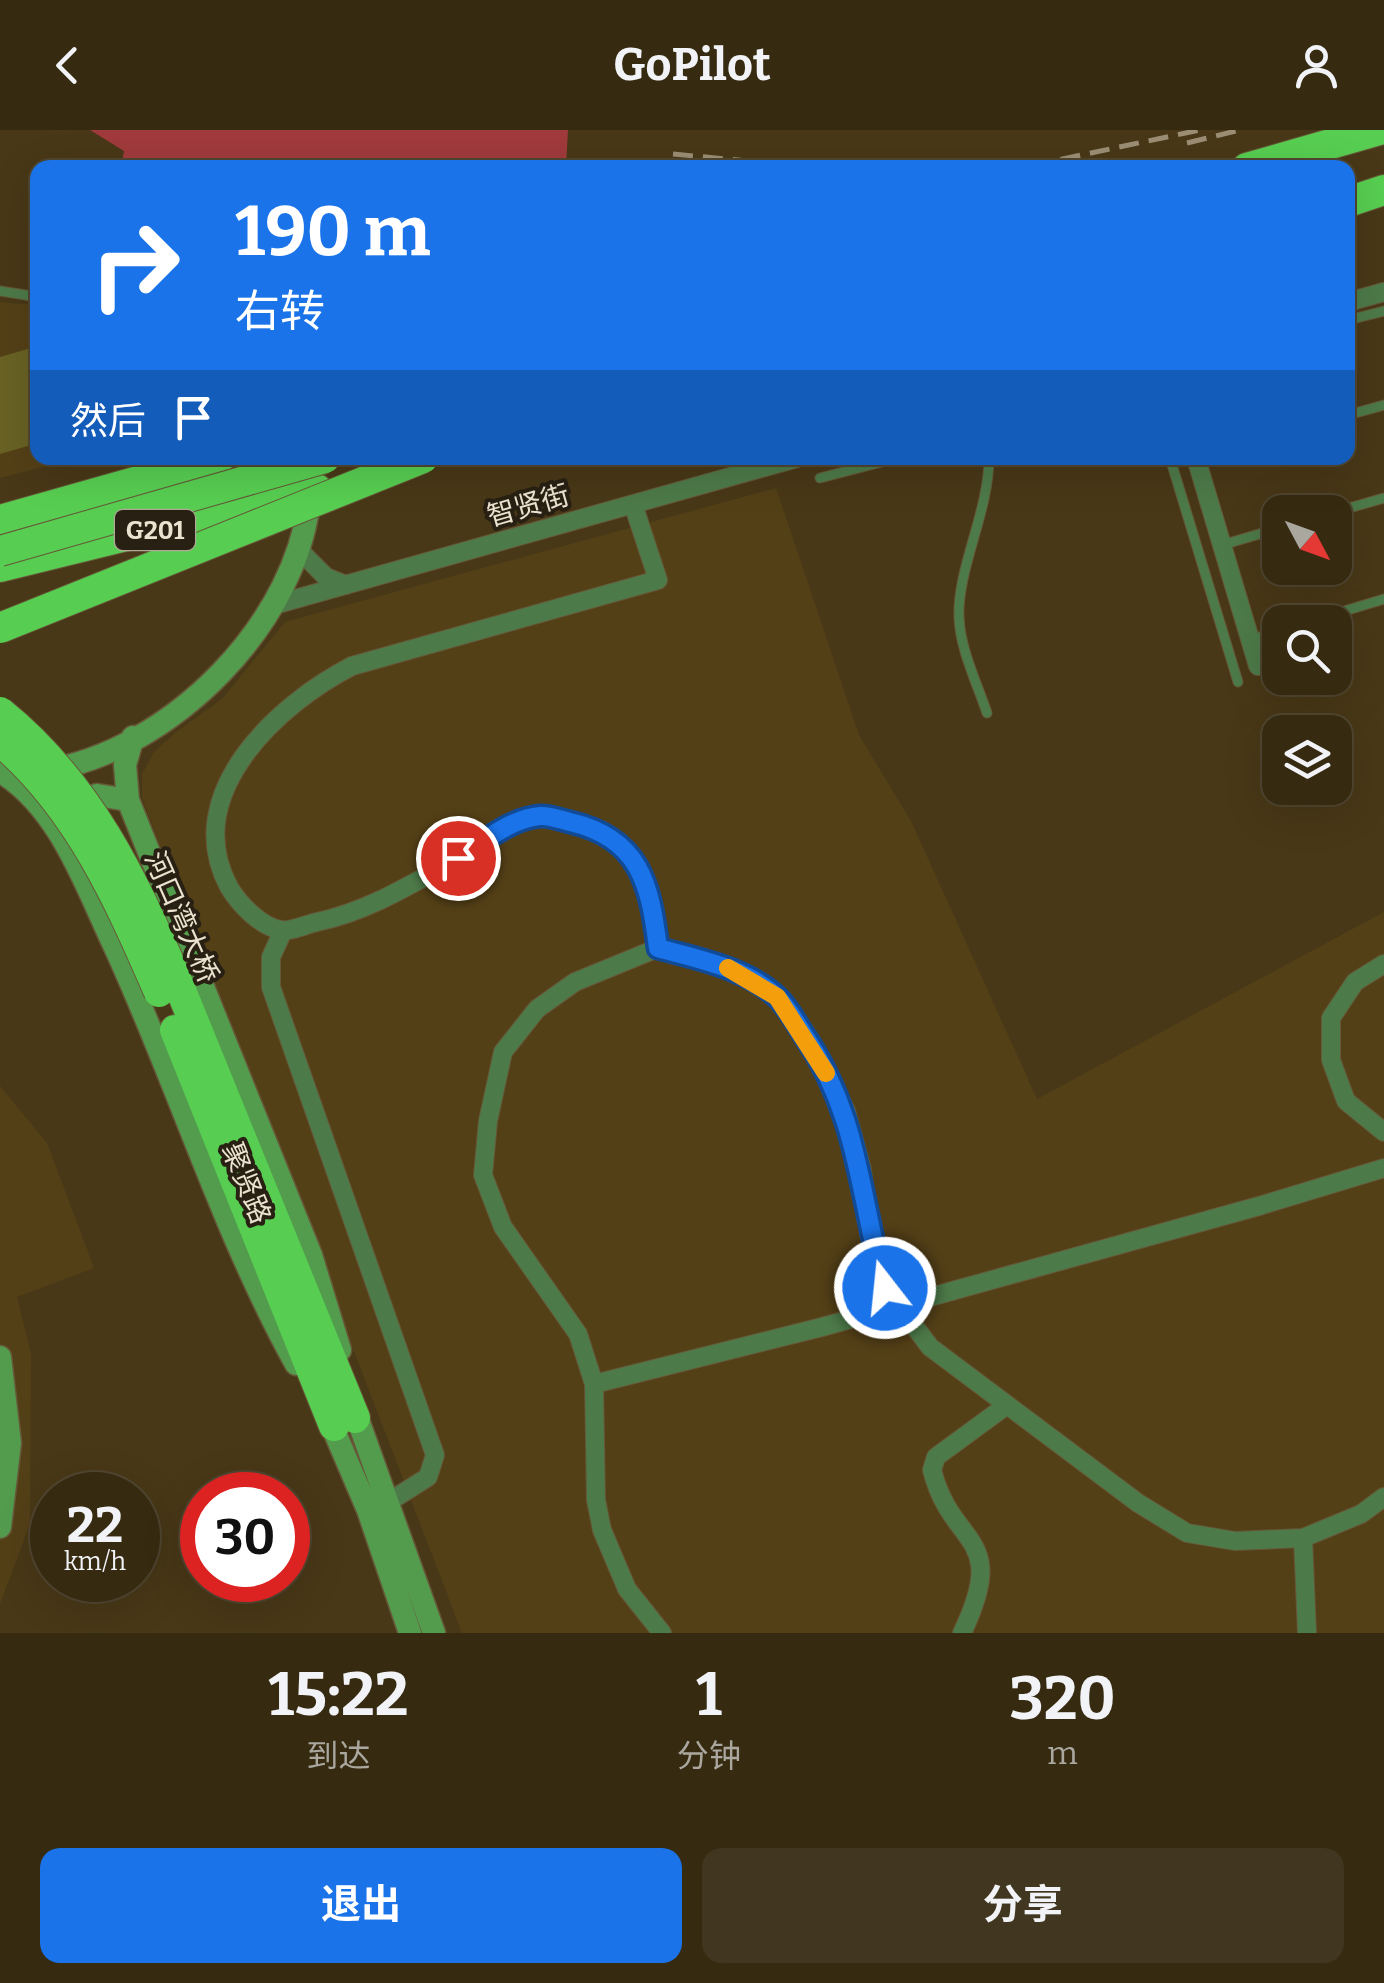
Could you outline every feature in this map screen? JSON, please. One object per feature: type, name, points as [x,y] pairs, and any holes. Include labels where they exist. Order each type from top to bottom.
[{"type":"highway","points":[[1275,160],[1378,130]]},
{"type":"highway","points":[[1343,160],[1384,147]]},
{"type":"highway","points":[[1355,178],[1384,169]]},
{"type":"highway","points":[[1355,200],[1384,190]]},
{"type":"highway","name":"G201","points":[[0,520],[195,465]]},
{"type":"highway","points":[[0,550],[300,465]]},
{"type":"highway","points":[[0,628],[406,465]]},
{"type":"highway","name":"G201","points":[[0,568],[409,465]]},
{"type":"highway","name":"河口湾大桥","points":[[0,712],[53,760],[98,820],[146,909],[168,988]]},
{"type":"highway","name":"河口湾大桥","points":[[0,742],[38,777],[79,832],[168,988],[345,1422]]},
{"type":"main road","name":"聚贤路","points":[[1,772],[53,770],[133,737],[218,676],[274,605],[300,551],[310,491],[306,465]]},
{"type":"main road","name":"聚贤路","points":[[133,737],[125,764],[128,800],[310,1255],[345,1422],[410,1633]]},
{"type":"main road","name":"聚贤路","points":[[1,772],[29,792],[53,824],[139,999],[275,1324],[345,1422],[387,1503],[434,1633]]},
{"type":"main road","points":[[53,824],[80,800],[112,795],[128,800]]},
{"type":"main road","points":[[0,1356],[10,1443],[0,1527]]},
{"type":"street","points":[[1355,300],[1384,292]]},
{"type":"street","name":"智贤街","points":[[274,605],[772,465]]},
{"type":"street","points":[[1198,465],[1258,666]]},
{"type":"street","points":[[633,504],[658,580],[352,666],[313,686],[258,735],[225,794],[217,826],[217,853],[233,893],[263,922],[282,932],[356,914],[510,825],[541,816],[595,828],[632,854],[652,897],[658,948]]},
{"type":"street","points":[[300,551],[326,577],[346,585]]},
{"type":"street","points":[[282,932],[270,957],[271,986],[435,1456],[428,1477],[387,1503]]},
{"type":"street","points":[[662,1633],[627,1589],[602,1530],[596,1500],[594,1384],[578,1334],[504,1227],[483,1176],[488,1122],[503,1052],[537,1009],[575,982],[658,948],[723,965],[777,997],[818,1055],[846,1111],[862,1170],[869,1234],[885,1288],[930,1347],[1138,1503],[1188,1533],[1235,1541],[1303,1538],[1360,1514],[1384,1497]]},
{"type":"street","points":[[1384,964],[1355,982],[1331,1018],[1331,1060],[1346,1102],[1384,1132]]},
{"type":"street","points":[[594,1384],[822,1328],[1384,1168]]},
{"type":"street","points":[[962,1633],[980,1596],[976,1544],[952,1514],[932,1470],[936,1457],[1007,1405]]},
{"type":"street","points":[[1303,1538],[1307,1633]]},
{"type":"lane","points":[[0,291],[30,296]]},
{"type":"lane","points":[[1355,318],[1384,311]]},
{"type":"lane","points":[[1355,413],[1384,405]]},
{"type":"lane","points":[[820,478],[870,465]]},
{"type":"lane","points":[[987,713],[958,613],[989,482],[988,465]]},
{"type":"lane","points":[[1172,465],[1238,682]]},
{"type":"lane","points":[[1352,507],[1384,498]]},
{"type":"lane","points":[[1222,544],[1262,533]]},
{"type":"lane","points":[[1352,609],[1384,599]]},
{"type":"lane","points":[[1250,640],[1262,636]]},
{"type":"shaded area","points":[[90,130],[568,130],[566,160],[122,160],[124,151]]},
{"type":"shaded area","points":[[0,302],[30,304],[30,465],[51,465],[0,478]]},
{"type":"shaded area","points":[[776,488],[859,735],[911,821],[1037,1099],[1384,912],[1384,1633],[462,1633],[142,798],[142,774],[154,752],[222,699],[285,622]]},
{"type":"shaded area","points":[[0,1086],[47,1143],[94,1268],[17,1297],[31,1354],[30,1524],[0,1604]]},
{"type":"building","points":[[30,348],[30,445],[0,454],[0,357]]},
{"type":"railway","points":[[1058,160],[1200,130]]},
{"type":"railway","points":[[1187,143],[1240,130]]},
{"type":"railway","points":[[673,154],[737,160]]},
{"type":"slow traffic","points":[[728,968],[777,997],[818,1055],[826,1073]]},
{"type":"route","points":[[458,858],[510,825],[541,816],[595,828],[632,854],[652,897],[658,948],[723,965],[777,997],[818,1055],[846,1111],[862,1170],[869,1234],[885,1288]]}]
